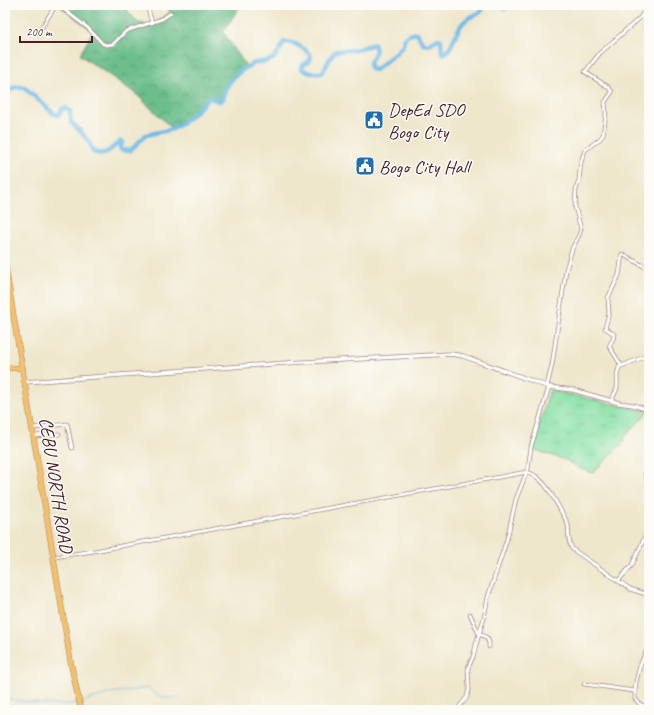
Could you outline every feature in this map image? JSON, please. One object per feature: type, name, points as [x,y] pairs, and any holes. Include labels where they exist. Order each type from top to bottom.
[{"type":"highway","name":"CEBU NORTH ROAD","points":[[5,264],[81,710]]},
{"type":"highway","points":[[5,368],[23,368]]},
{"type":"street","points":[[38,33],[57,5],[88,28],[105,45],[113,44],[126,31],[166,17],[170,13]]},
{"type":"street","points":[[147,5],[152,22]]},
{"type":"street","points":[[457,710],[467,697],[469,689],[468,668],[474,657],[490,590],[507,539],[516,499],[527,472],[531,447],[548,386],[566,270],[572,249],[581,229],[575,207],[576,190],[580,180],[581,162],[585,150],[603,135],[606,114],[605,102],[612,92],[608,87],[585,72],[600,53],[641,17],[647,5]]},
{"type":"street","points":[[612,401],[613,394],[617,388],[618,367],[621,365],[609,346],[614,334],[605,328],[609,313],[608,298],[619,275],[622,254],[649,269]]},
{"type":"street","points":[[25,382],[446,354],[463,356],[548,386],[573,390],[649,410]]},
{"type":"street","points":[[618,367],[649,355]]},
{"type":"street","points":[[33,428],[67,424],[72,448]]},
{"type":"street","points":[[34,436],[59,434]]},
{"type":"street","points":[[649,465],[646,474],[649,482]]},
{"type":"street","points":[[54,557],[100,550],[527,472],[546,486],[568,524],[568,541],[572,549],[630,589],[648,595],[649,587]]},
{"type":"street","points":[[618,581],[632,565],[649,528]]},
{"type":"street","points":[[621,578],[624,585]]},
{"type":"street","points":[[470,614],[479,634],[483,635],[488,640],[489,647]]},
{"type":"street","points":[[649,647],[644,656],[634,690],[635,699],[641,705],[649,707]]},
{"type":"street","points":[[584,684],[634,690]]},
{"type":"green space","points":[[58,5],[123,5],[138,23],[155,24],[170,12],[167,5],[241,5],[223,32],[247,67],[231,80],[223,99],[220,101],[209,98],[188,119],[173,129],[135,93],[80,55],[93,31]]},
{"type":"green space","points":[[550,390],[648,412],[625,436],[624,443],[617,448],[593,473],[581,469],[566,460],[532,449]]},
{"type":"waterway","points":[[5,92],[16,87],[24,87],[53,113],[58,115],[62,109],[66,108],[70,111],[71,122],[82,133],[90,144],[93,152],[106,153],[121,141],[123,142],[120,148],[121,150],[130,151],[146,135],[173,129],[188,119],[209,98],[220,101],[223,99],[226,87],[234,77],[255,63],[273,59],[279,52],[284,42],[295,44],[303,48],[309,54],[311,57],[310,60],[302,66],[302,69],[313,73],[321,73],[333,53],[336,51],[355,50],[374,44],[375,52],[370,65],[371,69],[375,70],[398,51],[408,35],[417,33],[423,44],[429,44],[438,39],[441,40],[442,53],[444,54],[451,46],[462,23],[479,13],[483,9],[484,5]]},
{"type":"waterway","points":[[502,5],[505,9],[508,5]]},
{"type":"waterway","points":[[82,702],[110,693],[147,688],[166,698],[180,697]]},
{"type":"waterway","points":[[5,698],[13,700]]},
{"type":"waterway","points":[[15,700],[54,705],[77,703]]},
{"type":"place","name":"DepEd SDO Bogo City","points":[[374,120]]},
{"type":"place","name":"Bogo City Hall","points":[[365,166]]}]
